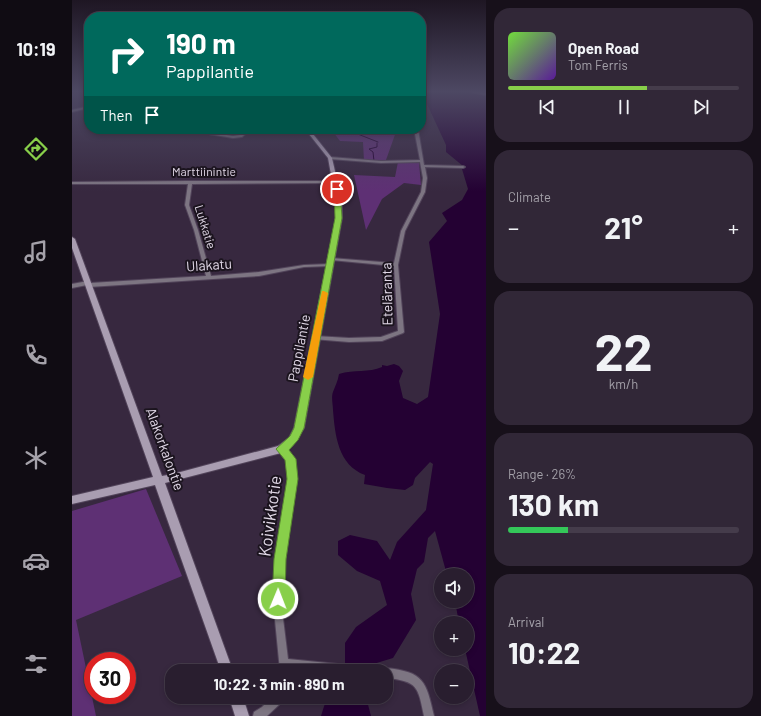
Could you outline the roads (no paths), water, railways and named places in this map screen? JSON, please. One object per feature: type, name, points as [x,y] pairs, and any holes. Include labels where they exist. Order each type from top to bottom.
[{"type":"street","points":[[213,134],[233,137],[241,136],[243,134]]},
{"type":"street","name":"Pappilantie","points":[[72,500],[158,480],[173,478],[281,449],[287,446],[294,438],[299,428],[339,218],[339,202],[336,182],[330,158],[311,134]]},
{"type":"street","name":"Eteläranta","points":[[316,338],[349,340],[382,339],[401,332],[396,265],[403,231],[423,192],[425,178],[417,134]]},
{"type":"street","points":[[330,158],[380,162],[398,160],[463,166]]},
{"type":"street","name":"Lukkatie","points":[[190,182],[187,204],[209,277]]},
{"type":"street","name":"Marttiinintie","points":[[72,183],[336,182]]},
{"type":"street","name":"Alakorkalontie","points":[[72,239],[224,664]]},
{"type":"street","name":"Ulakatu","points":[[72,286],[259,274],[330,262],[396,265]]},
{"type":"street","name":"Koivikkotie","points":[[281,449],[290,459],[292,467],[292,479],[279,577],[278,610],[285,664]]},
{"type":"street","points":[[393,673],[402,674],[418,682],[424,695],[429,716]]},
{"type":"street","points":[[238,704],[242,716]]},
{"type":"street","points":[[258,716],[266,711],[272,704]]},
{"type":"waterway","points":[[358,134],[378,142]]},
{"type":"waterway","points":[[374,161],[373,152],[369,149],[377,147],[377,143]]}]
